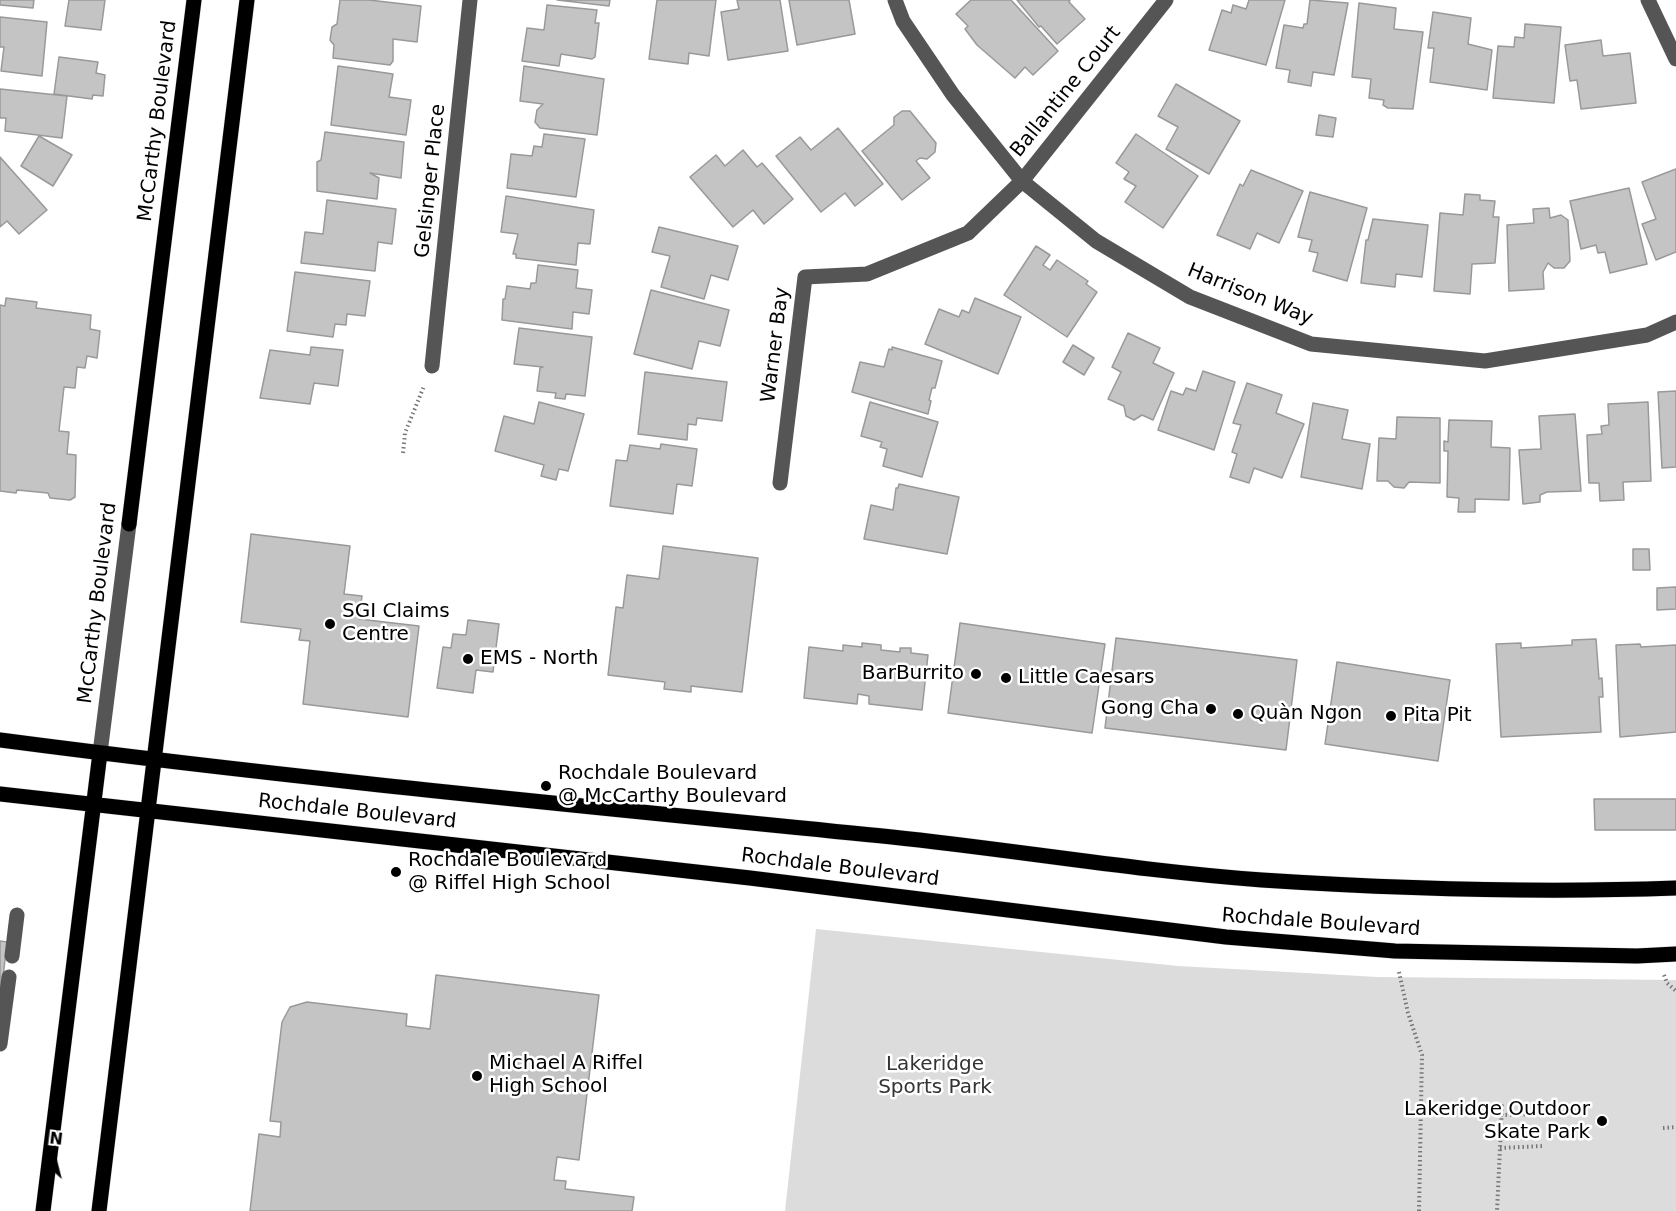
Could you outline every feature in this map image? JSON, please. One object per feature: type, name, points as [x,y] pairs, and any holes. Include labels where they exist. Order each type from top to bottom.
[{"type":"main road","name":"McCarthy Boulevard","points":[[129,524],[194,0]]},
{"type":"main road","points":[[99,1211],[247,0]]},
{"type":"main road","name":"Rochdale Boulevard","points":[[0,740],[155,761],[919,840],[1258,879],[1471,891],[1676,888]]},
{"type":"main road","name":"McCarthy Boulevard","points":[[43,1211],[100,753]]},
{"type":"main road","name":"Rochdale Boulevard","points":[[0,794],[750,878],[1226,937],[1395,951],[1637,956],[1676,954]]},
{"type":"street","name":"Gelsinger Place","points":[[432,366],[470,0]]},
{"type":"street","name":"Harrison Way","points":[[895,0],[903,21],[953,95],[1022,181],[1095,241],[1190,297],[1311,344],[1485,361],[1647,335],[1676,322]]},
{"type":"street","name":"Ballantine Court","points":[[1022,181],[1166,0]]},
{"type":"street","points":[[1648,0],[1676,60]]},
{"type":"street","name":"Warner Bay","points":[[780,483],[805,277],[867,274],[968,232],[1022,181]]},
{"type":"street","name":"McCarthy Boulevard","points":[[100,753],[129,524]]},
{"type":"street","points":[[12,956],[17,915]]},
{"type":"street","points":[[0,1044],[9,977]]},
{"type":"path","points":[[403,453],[405,433],[432,366]]},
{"type":"path","points":[[1395,951],[1408,1012],[1422,1055],[1419,1211]]},
{"type":"path","points":[[1421,1105],[1502,1106],[1497,1211]]},
{"type":"path","points":[[1501,1115],[1541,1114]]},
{"type":"path","points":[[1663,1128],[1676,1127]]},
{"type":"path","points":[[1500,1148],[1544,1146]]},
{"type":"green space","name":"Lakeridge Sports Park","points":[[816,929],[1178,966],[1378,977],[1676,980],[1676,1211],[785,1211]]},
{"type":"building","points":[[0,0],[34,0],[33,8],[0,5]]},
{"type":"building","points":[[69,0],[105,0],[101,30],[65,26]]},
{"type":"building","points":[[340,0],[369,0],[421,6],[417,42],[393,39],[393,61],[390,65],[333,58],[334,45],[330,40],[332,27],[337,24]]},
{"type":"building","points":[[557,0],[610,0],[609,6]]},
{"type":"building","points":[[657,0],[716,0],[709,56],[689,53],[688,64],[649,59]]},
{"type":"building","points":[[737,0],[780,0],[788,51],[728,60],[721,12],[739,9]]},
{"type":"building","points":[[789,0],[849,0],[855,34],[797,45]]},
{"type":"building","points":[[971,0],[1011,0],[1058,51],[1033,75],[1025,67],[1015,78],[977,45],[965,29],[968,26],[956,14]]},
{"type":"building","points":[[1017,0],[1070,0],[1069,2],[1085,19],[1057,44],[1041,26],[1039,27]]},
{"type":"building","points":[[1249,0],[1285,0],[1266,65],[1209,50],[1222,10],[1231,13],[1233,5],[1246,9]]},
{"type":"building","points":[[1310,0],[1348,3],[1334,75],[1313,72],[1311,86],[1288,82],[1290,70],[1276,68],[1284,25],[1303,28],[1304,24],[1307,24]]},
{"type":"building","points":[[1359,3],[1396,8],[1394,29],[1423,32],[1413,109],[1388,108],[1383,105],[1384,100],[1369,98],[1371,79],[1352,77]]},
{"type":"building","points":[[547,5],[597,10],[595,23],[599,23],[595,57],[592,59],[561,54],[559,66],[522,61],[527,28],[544,30]]},
{"type":"building","points":[[1433,12],[1471,18],[1468,44],[1492,50],[1487,90],[1430,82],[1434,48],[1428,48]]},
{"type":"building","points":[[0,17],[47,22],[42,76],[1,71],[4,47],[0,47]]},
{"type":"building","points":[[1525,24],[1561,27],[1554,103],[1493,98],[1498,46],[1514,47],[1515,37],[1524,38]]},
{"type":"building","points":[[1601,40],[1603,56],[1630,53],[1636,103],[1581,109],[1577,80],[1570,81],[1565,45]]},
{"type":"building","points":[[59,57],[98,62],[96,73],[105,75],[103,96],[93,95],[92,99],[54,94]]},
{"type":"building","points":[[338,66],[393,74],[389,97],[411,100],[406,135],[331,125]]},
{"type":"building","points":[[524,66],[604,79],[597,135],[540,128],[535,122],[537,110],[543,104],[520,101]]},
{"type":"building","points":[[1176,84],[1240,121],[1209,174],[1166,149],[1178,127],[1158,116]]},
{"type":"building","points":[[0,89],[67,96],[62,138],[5,131],[6,118],[0,118]]},
{"type":"building","points":[[902,111],[910,111],[936,143],[935,152],[927,159],[920,158],[916,161],[930,178],[902,200],[862,151],[894,125],[894,117]]},
{"type":"building","points":[[1319,115],[1336,118],[1333,137],[1316,135]]},
{"type":"building","points":[[838,128],[883,184],[855,206],[845,193],[821,212],[776,156],[800,137],[811,150]]},
{"type":"building","points":[[325,132],[404,142],[401,178],[370,173],[379,178],[377,199],[317,191],[317,162],[321,160]]},
{"type":"building","points":[[544,134],[585,139],[576,197],[507,188],[511,154],[532,156],[534,146],[542,147]]},
{"type":"building","points":[[1136,134],[1198,176],[1163,228],[1125,202],[1136,186],[1124,179],[1129,172],[1116,163]]},
{"type":"building","points":[[39,136],[72,155],[53,186],[21,166]]},
{"type":"building","points":[[743,150],[757,167],[762,163],[793,199],[764,224],[753,210],[733,227],[690,177],[716,155],[725,166]]},
{"type":"building","points":[[0,157],[47,210],[19,234],[7,221],[0,227]]},
{"type":"building","points":[[1676,169],[1676,252],[1656,260],[1642,224],[1656,219],[1642,182]]},
{"type":"building","points":[[1251,170],[1303,191],[1279,243],[1257,233],[1250,249],[1217,235],[1240,184],[1243,186]]},
{"type":"building","points":[[1629,188],[1647,264],[1610,273],[1605,252],[1598,253],[1596,245],[1581,249],[1570,201]]},
{"type":"building","points":[[1310,192],[1367,208],[1347,281],[1313,271],[1318,253],[1309,251],[1312,240],[1298,237]]},
{"type":"building","points":[[1465,194],[1480,195],[1480,200],[1495,201],[1493,217],[1499,217],[1495,263],[1472,264],[1470,294],[1434,291],[1440,213],[1463,215]]},
{"type":"building","points":[[506,196],[594,210],[590,244],[578,243],[576,265],[516,258],[516,254],[513,254],[518,234],[501,232]]},
{"type":"building","points":[[327,200],[396,209],[392,244],[378,242],[375,271],[301,263],[305,232],[323,234]]},
{"type":"building","points":[[1549,208],[1550,218],[1561,215],[1568,220],[1570,261],[1564,268],[1554,268],[1548,263],[1543,272],[1544,289],[1509,291],[1507,225],[1534,223],[1533,209]]},
{"type":"building","points":[[1373,219],[1428,225],[1422,277],[1396,274],[1395,287],[1361,283],[1366,240],[1368,240]]},
{"type":"building","points":[[659,227],[738,246],[728,280],[711,275],[704,299],[661,287],[670,256],[652,252]]},
{"type":"building","points":[[1036,246],[1050,255],[1043,265],[1050,270],[1057,260],[1088,281],[1086,284],[1097,292],[1067,337],[1004,295]]},
{"type":"building","points":[[538,265],[578,270],[576,288],[592,290],[589,314],[573,312],[572,329],[502,320],[503,299],[505,299],[507,286],[530,289],[531,283],[536,283]]},
{"type":"building","points":[[295,272],[370,281],[365,316],[347,314],[346,325],[335,324],[333,337],[287,331]]},
{"type":"building","points":[[651,290],[729,310],[720,346],[699,341],[692,369],[634,354]]},
{"type":"building","points":[[6,298],[37,302],[36,308],[91,315],[90,329],[100,331],[97,358],[87,356],[85,368],[77,367],[75,388],[64,387],[59,431],[69,432],[67,454],[76,455],[75,497],[70,500],[50,498],[48,493],[0,491],[0,305],[5,306]]},
{"type":"building","points":[[975,298],[1021,317],[998,374],[925,344],[939,309],[959,317],[962,310],[969,313]]},
{"type":"building","points":[[519,328],[592,337],[585,396],[566,394],[565,399],[555,398],[556,393],[537,391],[540,368],[543,367],[514,364]]},
{"type":"building","points":[[1128,333],[1160,348],[1153,363],[1174,373],[1153,420],[1142,415],[1134,420],[1126,416],[1124,406],[1108,399],[1121,372],[1112,367]]},
{"type":"building","points":[[1073,345],[1094,358],[1084,375],[1063,362]]},
{"type":"building","points":[[311,347],[343,350],[338,386],[314,383],[310,404],[260,398],[270,350],[310,355]]},
{"type":"building","points":[[892,347],[942,361],[935,388],[932,388],[928,414],[852,392],[860,362],[884,367],[889,349],[892,350]]},
{"type":"building","points":[[1203,371],[1235,382],[1214,450],[1158,430],[1171,391],[1183,395],[1186,388],[1196,391]]},
{"type":"building","points":[[645,372],[727,382],[722,421],[697,418],[696,425],[688,424],[687,440],[638,434]]},
{"type":"building","points":[[1247,383],[1282,395],[1276,413],[1304,424],[1282,478],[1254,468],[1249,483],[1230,477],[1237,454],[1232,452],[1241,425],[1233,423]]},
{"type":"building","points":[[1676,391],[1676,467],[1662,468],[1658,392]]},
{"type":"building","points":[[539,402],[584,414],[568,471],[559,469],[556,480],[541,476],[544,465],[495,451],[504,416],[534,424]]},
{"type":"building","points":[[870,402],[938,422],[922,477],[883,466],[887,449],[880,447],[882,442],[861,436]]},
{"type":"building","points":[[1648,402],[1651,481],[1623,482],[1624,500],[1600,501],[1599,483],[1589,483],[1587,435],[1602,434],[1601,426],[1609,425],[1608,404]]},
{"type":"building","points":[[1313,403],[1348,410],[1342,439],[1370,444],[1362,489],[1301,477]]},
{"type":"building","points":[[1575,414],[1581,491],[1547,492],[1540,495],[1540,502],[1523,504],[1519,450],[1541,449],[1539,416]]},
{"type":"building","points":[[1397,417],[1440,418],[1440,483],[1409,482],[1404,488],[1394,487],[1388,481],[1377,481],[1379,438],[1396,439]]},
{"type":"building","points":[[1449,420],[1492,421],[1491,447],[1510,448],[1509,500],[1475,499],[1475,512],[1458,512],[1459,498],[1447,497],[1448,451],[1444,451],[1444,441],[1448,442]]},
{"type":"building","points":[[661,444],[697,449],[692,486],[677,484],[673,514],[610,506],[616,460],[627,461],[630,445],[660,449]]},
{"type":"building","points":[[899,484],[959,497],[947,554],[864,539],[871,505],[893,510],[896,488]]},
{"type":"building","name":"SGI Claims Centre","points":[[251,534],[350,546],[344,594],[362,596],[359,619],[419,626],[408,717],[303,704],[310,641],[299,640],[301,629],[241,622]]},
{"type":"building","points":[[663,546],[758,558],[742,692],[691,686],[691,692],[664,689],[665,682],[608,675],[616,607],[623,608],[627,575],[659,579]]},
{"type":"building","points":[[1633,549],[1649,549],[1650,570],[1633,570]]},
{"type":"building","points":[[1676,587],[1676,609],[1657,610],[1657,588]]},
{"type":"building","name":"EMS - North","points":[[468,620],[499,624],[493,672],[476,670],[473,693],[437,688],[443,647],[451,648],[453,634],[466,635]]},
{"type":"building","points":[[960,623],[1105,644],[1092,733],[948,713]]},
{"type":"building","points":[[1116,638],[1297,660],[1286,750],[1105,728]]},
{"type":"building","points":[[1596,639],[1599,679],[1602,678],[1603,697],[1599,697],[1601,732],[1501,737],[1496,644],[1521,643],[1521,648],[1572,645],[1572,640]]},
{"type":"building","points":[[862,643],[881,645],[881,650],[900,652],[900,648],[911,648],[911,653],[928,655],[922,710],[869,704],[869,696],[858,694],[857,704],[804,698],[809,647],[843,651],[843,645],[862,647]]},
{"type":"building","points":[[1640,644],[1641,647],[1676,645],[1676,732],[1620,737],[1616,645]]},
{"type":"building","points":[[1337,662],[1450,680],[1438,761],[1325,744]]},
{"type":"building","points":[[1594,799],[1676,799],[1676,830],[1595,830]]},
{"type":"building","points":[[0,941],[7,942],[0,1004]]},
{"type":"building","points":[[436,975],[599,995],[579,1160],[557,1157],[554,1180],[566,1181],[565,1189],[634,1197],[632,1211],[250,1211],[259,1134],[280,1137],[281,1122],[270,1121],[282,1022],[290,1007],[307,1002],[407,1014],[406,1026],[430,1029]]},
{"type":"place","name":"SGI Claims Centre","points":[[330,624]]},
{"type":"place","name":"EMS - North","points":[[468,659]]},
{"type":"place","name":"BarBurrito","points":[[976,674]]},
{"type":"place","name":"Little Caesars","points":[[1006,678]]},
{"type":"place","name":"Gong Cha","points":[[1211,709]]},
{"type":"place","name":"Quàn Ngon","points":[[1238,714]]},
{"type":"place","name":"Pita Pit","points":[[1391,716]]},
{"type":"place","name":"Rochdale Boulevard @ McCarthy Boulevard","points":[[546,786]]},
{"type":"place","name":"Rochdale Boulevard @ Riffel High School","points":[[396,872]]},
{"type":"place","name":"Michael A Riffel High School","points":[[477,1076]]},
{"type":"place","name":"Lakeridge Outdoor Skate Park","points":[[1602,1121]]}]
